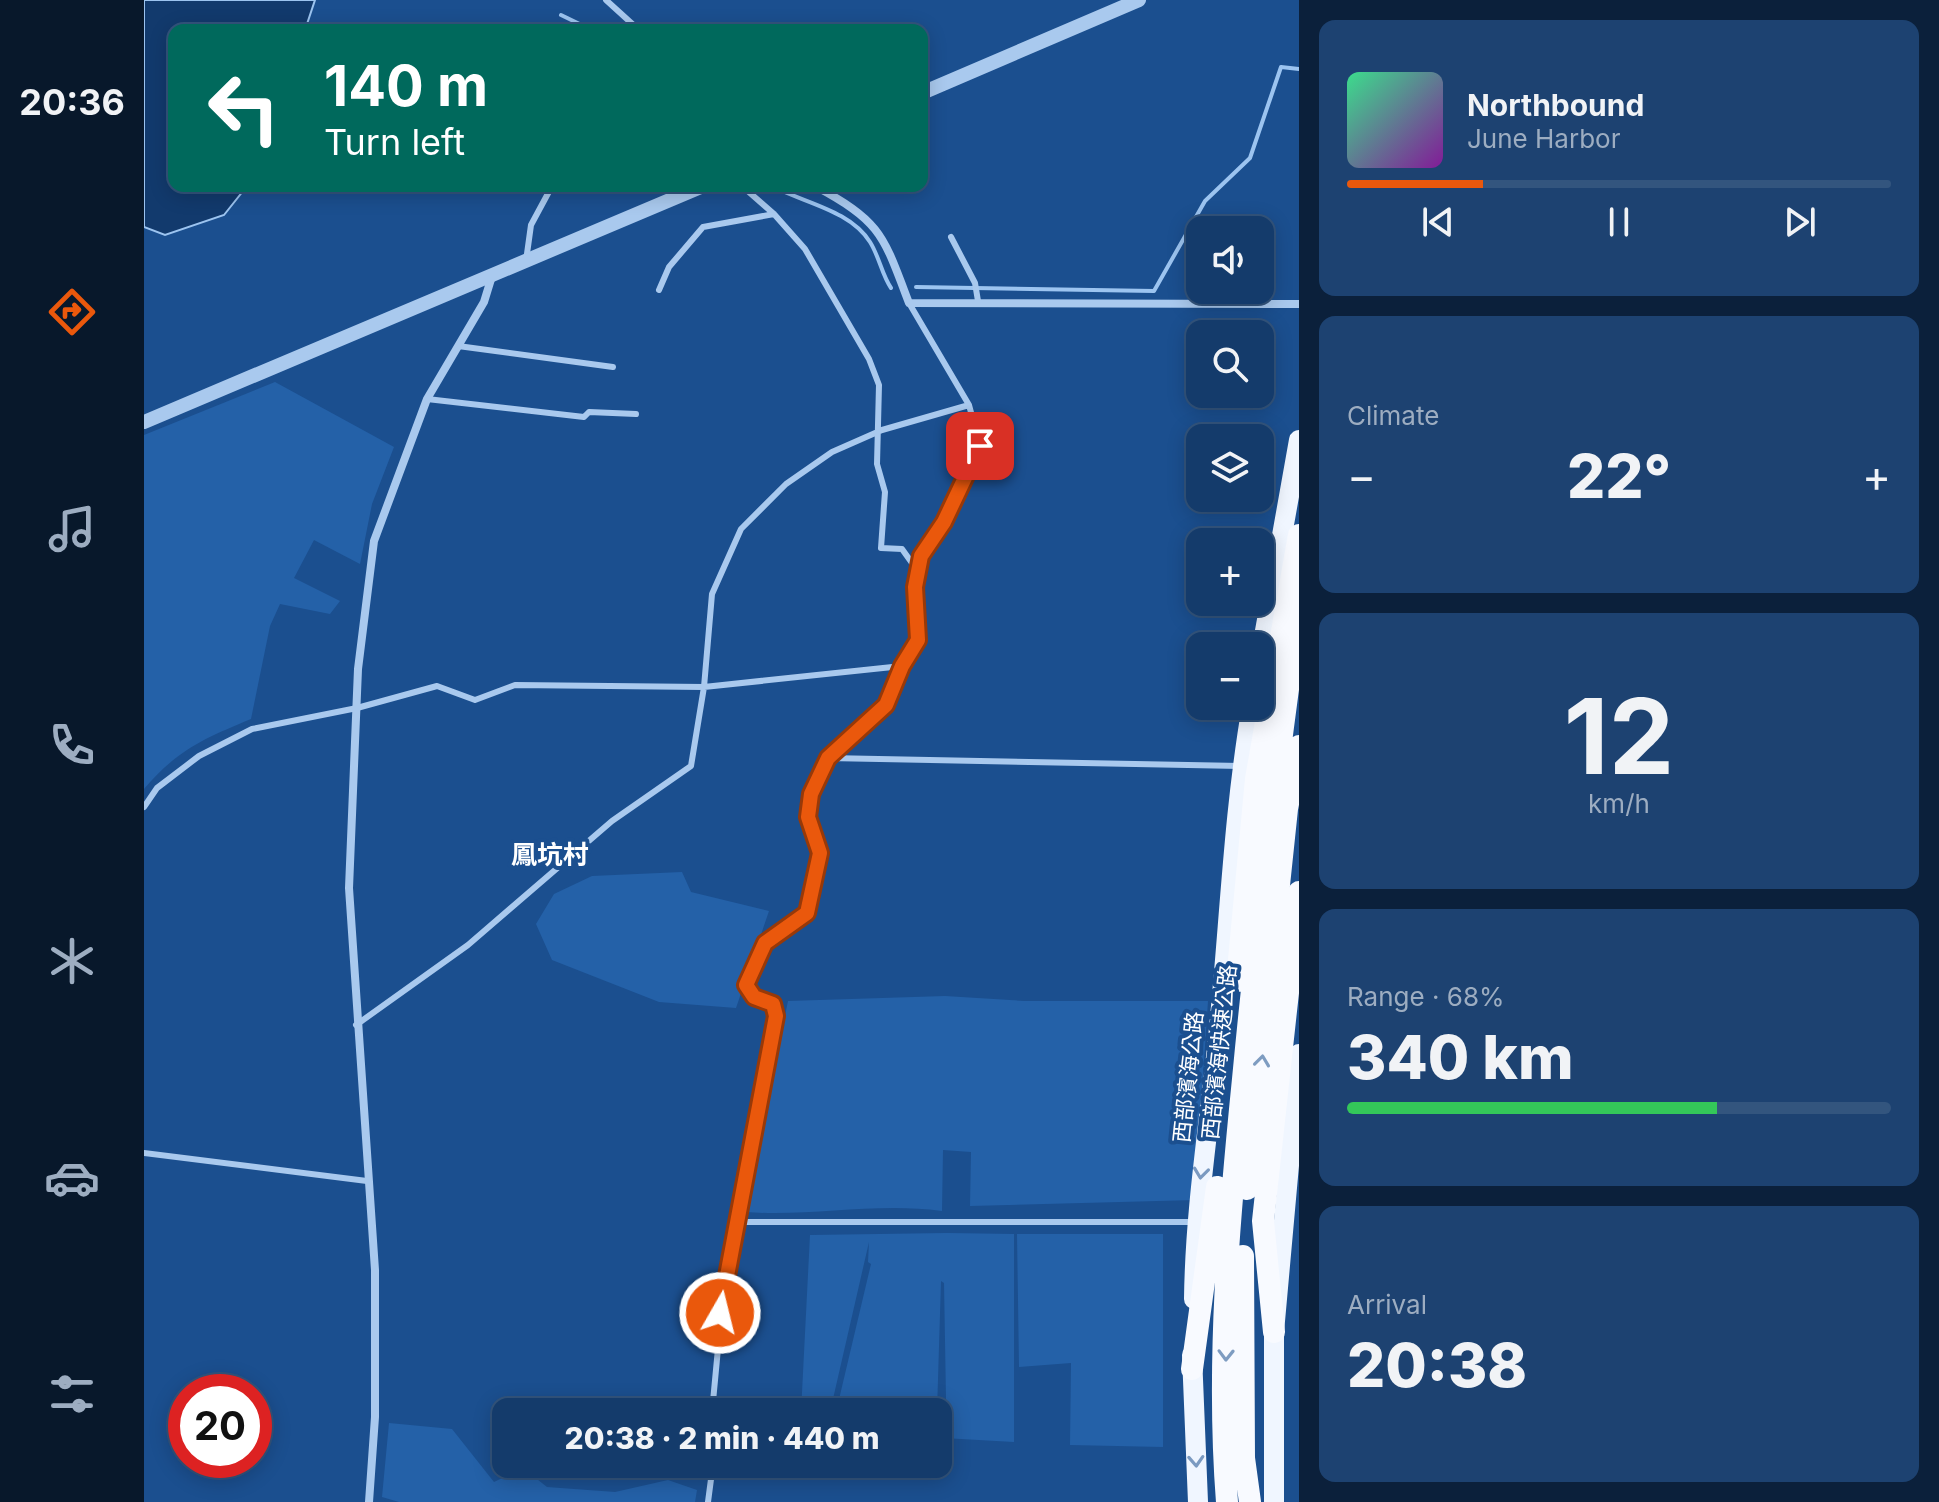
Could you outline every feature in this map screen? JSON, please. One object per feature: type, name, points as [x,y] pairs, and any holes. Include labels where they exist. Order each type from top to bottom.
[{"type":"highway","points":[[1192,1369],[1224,1129],[1256,779],[1299,535]]},
{"type":"highway","name":"西部濱海快速公路","points":[[1227,1502],[1224,1462],[1229,1222],[1272,805],[1299,609]]},
{"type":"highway","name":"西部濱海快速公路","points":[[1250,1502],[1244,1458],[1242,1227],[1287,809],[1299,746]]},
{"type":"highway","points":[[1274,1332],[1263,1221],[1299,892]]},
{"type":"main road","points":[[1265,632],[1299,440]]},
{"type":"main road","name":"西部濱海公路","points":[[1198,1502],[1192,1369],[1195,1222],[1216,1057],[1242,766],[1250,720]]},
{"type":"main road","points":[[1274,1502],[1274,1332],[1299,1054]]},
{"type":"street","points":[[928,90],[1139,0]]},
{"type":"street","points":[[144,422],[689,192]]},
{"type":"street","points":[[826,192],[854,207],[886,241],[909,303],[1299,304]]},
{"type":"street","points":[[369,1502],[375,1417],[375,1270],[349,888],[358,669],[374,541],[427,399],[484,302],[492,275]]},
{"type":"street","points":[[1242,766],[1299,763]]},
{"type":"lane","points":[[606,0],[632,24]]},
{"type":"lane","points":[[526,261],[531,225],[549,192]]},
{"type":"lane","points":[[749,192],[774,214],[805,249],[869,359],[879,385],[877,464],[885,492],[881,548],[902,549],[917,570]]},
{"type":"lane","points":[[659,290],[669,267],[703,227],[774,214]]},
{"type":"lane","points":[[951,237],[975,283],[978,301]]},
{"type":"lane","points":[[713,1398],[724,1285],[776,1016],[773,1004],[754,997],[746,985],[761,948],[799,920],[811,904],[820,853],[808,804],[828,758],[886,705],[902,666],[918,640],[917,570],[921,556],[966,480],[980,446],[969,405],[909,303]]},
{"type":"lane","points":[[458,346],[613,367]]},
{"type":"lane","points":[[427,399],[584,417],[589,412],[636,414]]},
{"type":"lane","points":[[356,1025],[468,945],[612,821],[691,766],[704,687],[712,594],[741,529],[786,484],[832,452],[876,433],[969,405]]},
{"type":"lane","points":[[144,807],[157,788],[199,756],[252,729],[357,708],[437,686],[475,700],[515,685],[704,687],[902,666]]},
{"type":"lane","points":[[828,758],[1242,766]]},
{"type":"lane","points":[[144,1153],[367,1181]]},
{"type":"lane","points":[[736,1222],[1195,1222]]},
{"type":"lane","points":[[708,1502],[711,1478]]},
{"type":"shaded area","points":[[144,0],[315,0],[307,24],[168,24],[168,192],[242,192],[224,215],[165,235],[144,227]]},
{"type":"shaded area","points":[[275,382],[394,447],[372,504],[360,564],[314,540],[294,578],[340,601],[330,614],[280,604],[270,626],[251,719],[193,746],[168,764],[144,789],[144,435]]},
{"type":"shaded area","points":[[682,872],[691,892],[769,911],[736,1008],[659,1002],[552,960],[536,924],[554,894],[592,876]]},
{"type":"shaded area","points":[[945,996],[1024,1001],[1208,1001],[1195,1200],[970,1206],[971,1152],[943,1150],[942,1211],[892,1208],[745,1212],[788,1001]]},
{"type":"shaded area","points":[[1014,1234],[1014,1442],[952,1439],[952,1398],[946,1398],[944,1283],[941,1281],[937,1398],[839,1398],[871,1264],[868,1262],[869,1242],[833,1398],[802,1398],[810,1235]]},
{"type":"shaded area","points":[[1017,1234],[1163,1234],[1163,1447],[1070,1445],[1071,1363],[1019,1367]]},
{"type":"shaded area","points":[[389,1423],[452,1429],[494,1482],[502,1478],[536,1478],[547,1487],[615,1492],[668,1480],[697,1490],[695,1502],[399,1502],[382,1497]]},
{"type":"waterway","points":[[561,15],[580,24]]},
{"type":"waterway","points":[[916,287],[1154,291],[1205,201],[1250,158],[1281,67],[1299,69]]},
{"type":"waterway","points":[[785,192],[826,208],[861,231],[873,247],[891,288]]},
{"type":"district","name":"鳳坑村","points":[[550,855]]},
{"type":"route","points":[[720,1313],[776,1016],[773,1004],[754,997],[746,985],[765,943],[799,920],[811,904],[820,853],[808,817],[811,794],[828,758],[886,705],[902,666],[915,647],[918,640],[915,587],[921,556],[944,522],[980,446]]}]
